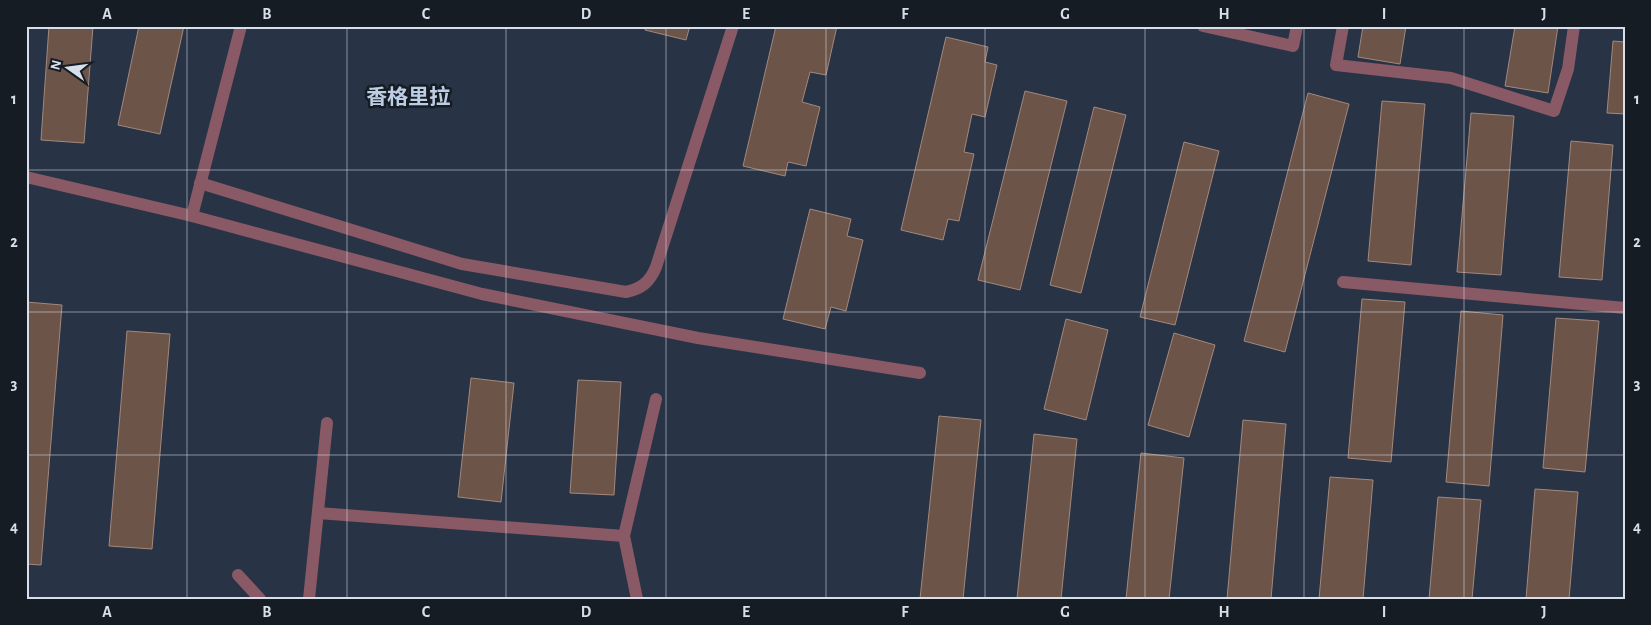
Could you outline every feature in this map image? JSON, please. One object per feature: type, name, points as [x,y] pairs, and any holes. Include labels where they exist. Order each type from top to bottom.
[{"type":"street","points":[[192,216],[241,26]]},
{"type":"street","points":[[200,182],[462,264],[626,292],[636,290],[645,285],[652,277],[656,267],[733,26]]},
{"type":"street","points":[[1203,26],[1293,46],[1297,26]]},
{"type":"street","points":[[1342,26],[1336,65],[1451,78],[1554,111],[1568,69],[1574,26]]},
{"type":"street","points":[[26,177],[192,216],[482,294],[698,338],[920,373]]},
{"type":"street","points":[[1343,282],[1625,308]]},
{"type":"street","points":[[637,599],[624,536],[656,399]]},
{"type":"street","points":[[309,599],[327,423]]},
{"type":"street","points":[[318,513],[624,536]]},
{"type":"street","points":[[238,575],[260,599]]},
{"type":"building","points":[[49,26],[93,26],[84,143],[41,140]]},
{"type":"building","points":[[139,26],[184,26],[160,134],[118,125]]},
{"type":"building","points":[[646,26],[690,26],[686,40],[645,30]]},
{"type":"building","points":[[776,26],[837,26],[826,75],[810,72],[802,102],[820,107],[806,166],[788,162],[785,176],[743,166]]},
{"type":"building","points":[[1363,26],[1406,26],[1400,64],[1358,57]]},
{"type":"building","points":[[1515,26],[1558,26],[1548,93],[1505,86]]},
{"type":"building","points":[[946,37],[988,47],[985,62],[997,65],[985,117],[972,114],[964,152],[974,154],[959,221],[948,219],[943,240],[901,230]]},
{"type":"building","points":[[1613,41],[1625,42],[1625,114],[1607,113]]},
{"type":"building","points":[[1025,91],[1067,101],[1020,290],[978,280]]},
{"type":"building","points":[[1308,93],[1349,104],[1285,352],[1244,341]]},
{"type":"building","points":[[1382,101],[1425,104],[1411,265],[1368,261]]},
{"type":"building","points":[[1094,107],[1126,115],[1081,293],[1050,285]]},
{"type":"building","points":[[1471,113],[1514,116],[1501,275],[1457,272]]},
{"type":"building","points":[[1571,141],[1613,145],[1602,280],[1559,277]]},
{"type":"building","points":[[1184,142],[1219,151],[1175,325],[1140,317]]},
{"type":"building","points":[[810,209],[851,219],[847,236],[863,240],[846,311],[831,307],[825,329],[783,319]]},
{"type":"building","points":[[1362,299],[1405,302],[1391,462],[1348,458]]},
{"type":"building","points":[[26,302],[62,305],[41,565],[26,564]]},
{"type":"building","points":[[1461,311],[1503,315],[1489,486],[1446,482]]},
{"type":"building","points":[[1556,318],[1599,321],[1585,472],[1543,468]]},
{"type":"building","points":[[1066,319],[1108,330],[1086,420],[1044,409]]},
{"type":"building","points":[[127,331],[170,334],[152,549],[109,546]]},
{"type":"building","points":[[1174,333],[1215,345],[1189,437],[1148,425]]},
{"type":"building","points":[[471,378],[514,383],[501,502],[458,497]]},
{"type":"building","points":[[578,380],[621,382],[614,495],[570,493]]},
{"type":"building","points":[[939,416],[981,420],[963,599],[920,599]]},
{"type":"building","points":[[1243,420],[1286,424],[1271,599],[1227,599]]},
{"type":"building","points":[[1034,434],[1077,439],[1061,599],[1017,599]]},
{"type":"building","points":[[1141,453],[1184,458],[1169,599],[1126,599]]},
{"type":"building","points":[[1330,477],[1373,480],[1363,599],[1319,599]]},
{"type":"building","points":[[1535,489],[1578,492],[1569,599],[1526,599]]},
{"type":"building","points":[[1438,497],[1481,500],[1472,599],[1429,599]]},
{"type":"district","name":"香格里拉","points":[[408,97]]}]
